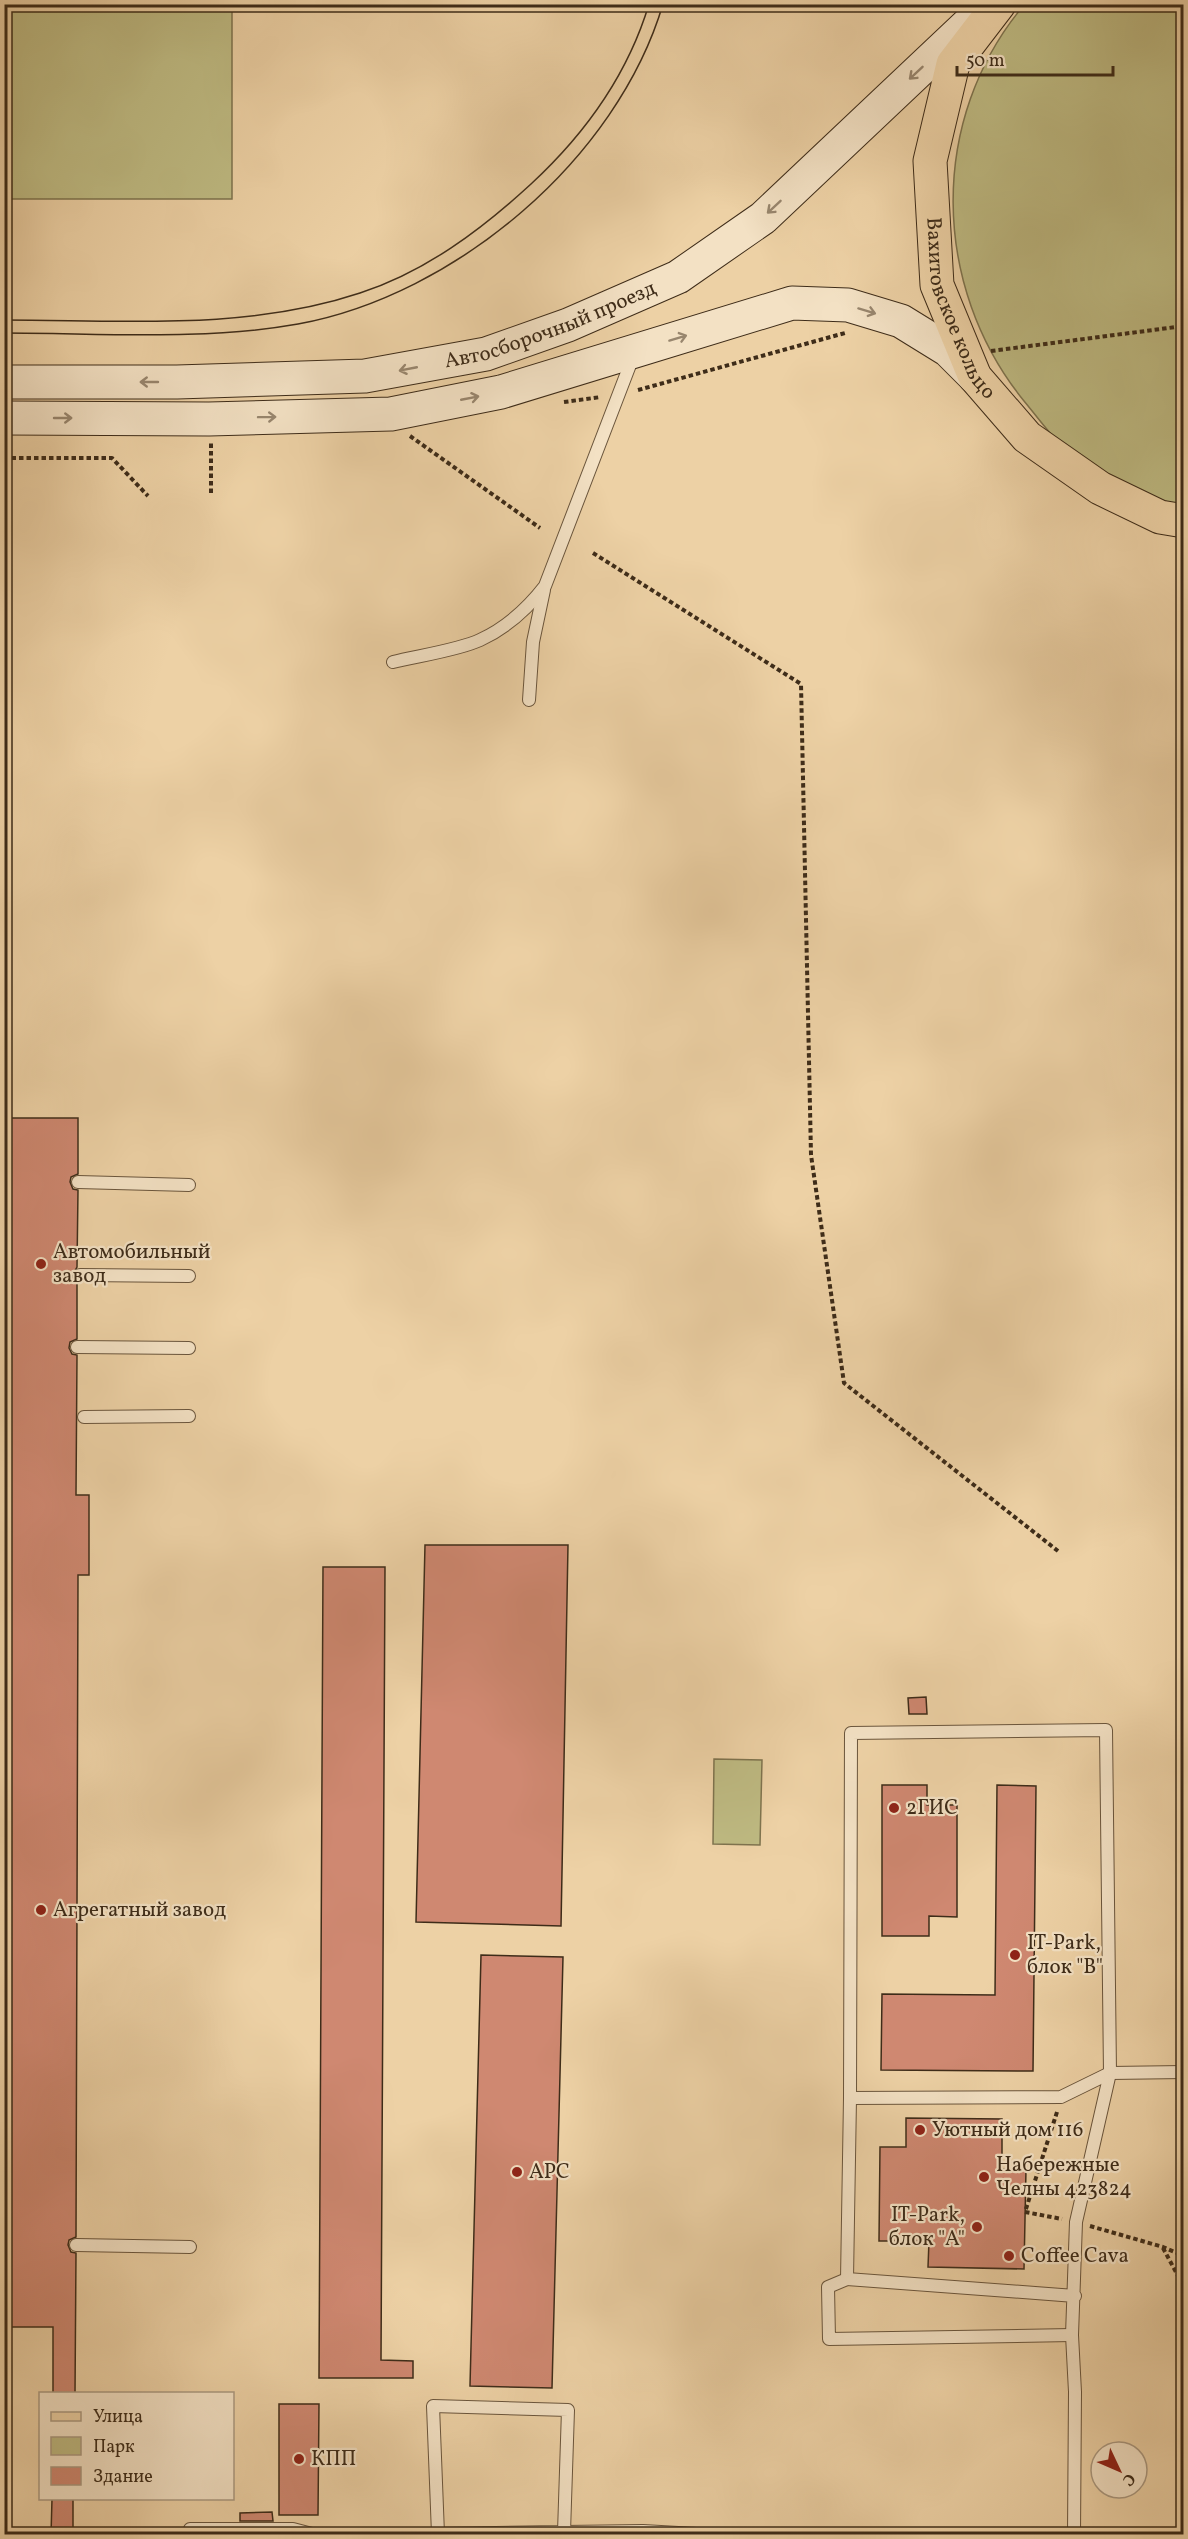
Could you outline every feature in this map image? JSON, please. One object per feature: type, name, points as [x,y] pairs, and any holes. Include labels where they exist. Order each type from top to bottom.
[{"type":"main road","name":"Вахитовское кольцо","points":[[999,4],[953,64],[930,162],[937,285],[970,366],[1027,437],[1100,488],[1176,524]]},
{"type":"street","name":"Автосборочный проезд","points":[[4,382],[207,382],[365,376],[486,354],[568,325],[678,277],[763,218],[989,4]]},
{"type":"street","name":"Автосборочный проезд","points":[[4,418],[210,430],[391,414],[501,392],[792,303],[848,305],[901,321],[970,366]]},
{"type":"lane","points":[[529,700],[533,642],[545,586],[636,350]]},
{"type":"lane","points":[[393,662],[479,640],[508,623],[534,600],[545,586]]},
{"type":"lane","points":[[78,1182],[189,1185]]},
{"type":"lane","points":[[80,1275],[189,1276]]},
{"type":"lane","points":[[77,1347],[189,1348]]},
{"type":"lane","points":[[84,1417],[189,1416]]},
{"type":"lane","points":[[847,2279],[851,1733],[1106,1730],[1110,2073],[1076,2222],[1072,2335],[1076,2392],[1074,2535]]},
{"type":"lane","points":[[850,2098],[1061,2097],[1110,2073],[1184,2072]]},
{"type":"lane","points":[[76,2245],[190,2247]]},
{"type":"lane","points":[[1072,2335],[829,2339],[828,2287],[847,2279],[1075,2296]]},
{"type":"lane","points":[[560,2533],[568,2410],[433,2406],[438,2534],[560,2533],[643,2531],[696,2535]]},
{"type":"lane","points":[[190,2529],[293,2529],[312,2535]]},
{"type":"path","points":[[970,366],[1184,326]]},
{"type":"path","points":[[597,398],[619,396],[846,333]]},
{"type":"path","points":[[210,430],[211,493]]},
{"type":"path","points":[[405,432],[540,528]]},
{"type":"path","points":[[4,458],[112,458],[148,496]]},
{"type":"path","points":[[593,553],[801,684],[811,1155],[844,1383],[1058,1551]]},
{"type":"path","points":[[1061,2097],[1025,2212],[1076,2222],[1163,2247],[1184,2256]]},
{"type":"path","points":[[1163,2247],[1184,2287]]},
{"type":"green space","points":[[4,5],[232,5],[232,199],[5,199]]},
{"type":"green space","points":[[1024,5],[1183,5],[1183,507],[1110,476],[1073,455],[1060,444],[1024,401],[993,356],[971,307],[958,255],[953,203],[957,150],[970,99],[993,50]]},
{"type":"green space","points":[[714,1759],[762,1760],[760,1845],[713,1844]]},
{"type":"building","name":"Агрегатный завод","points":[[4,1118],[78,1118],[78,1174],[71,1177],[70,1182],[73,1189],[78,1190],[77,1267],[72,1276],[77,1283],[77,1339],[70,1342],[69,1348],[72,1354],[77,1355],[76,1495],[89,1495],[89,1575],[78,1575],[76,2237],[69,2240],[68,2245],[71,2252],[76,2253],[75,2392],[53,2392],[53,2327],[4,2327]]},
{"type":"building","points":[[425,1545],[568,1545],[561,1926],[416,1922]]},
{"type":"building","points":[[323,1567],[385,1567],[381,2360],[413,2361],[413,2378],[319,2378]]},
{"type":"building","points":[[926,1697],[927,1714],[909,1714],[908,1698]]},
{"type":"building","points":[[882,1785],[927,1785],[927,1805],[957,1805],[957,1917],[929,1916],[929,1936],[882,1936]]},
{"type":"building","name":"IT-Park, блок \"В\"","points":[[997,1785],[1036,1786],[1033,2071],[881,2070],[882,1994],[995,1995]]},
{"type":"building","points":[[481,1955],[563,1957],[552,2388],[470,2386]]},
{"type":"building","points":[[906,2118],[1002,2119],[1002,2169],[1026,2169],[1024,2269],[928,2267],[929,2241],[879,2241],[880,2147],[906,2147]]},
{"type":"building","name":"КПП","points":[[279,2404],[319,2404],[318,2515],[279,2515]]},
{"type":"building","points":[[52,2500],[73,2500],[73,2535],[51,2535]]},
{"type":"building","points":[[272,2512],[273,2521],[240,2521],[240,2513]]},
{"type":"tram line","points":[[4,320],[184,321],[273,313],[317,305],[360,293],[407,274],[472,233],[531,184],[569,145],[602,102],[616,79],[629,55],[649,4]]},
{"type":"tram line","points":[[4,333],[152,335],[226,333],[262,329],[298,324],[357,308],[415,284],[471,251],[522,211],[569,166],[609,115],[641,61],[663,4]]},
{"type":"place","name":"Автомобильный завод","points":[[41,1264]]},
{"type":"place","name":"2ГИС","points":[[894,1808]]},
{"type":"place","name":"Агрегатный завод","points":[[41,1910]]},
{"type":"place","name":"IT-Park, блок \"В\"","points":[[1015,1955]]},
{"type":"place","name":"Уютный дом 116","points":[[920,2130]]},
{"type":"place","name":"АРС","points":[[517,2172]]},
{"type":"place","name":"Набережные Челны 423824","points":[[984,2177]]},
{"type":"place","name":"IT-Park, блок \"А\"","points":[[977,2227]]},
{"type":"place","name":"Coffee Cava","points":[[1009,2256]]},
{"type":"place","name":"КПП","points":[[299,2459]]}]
